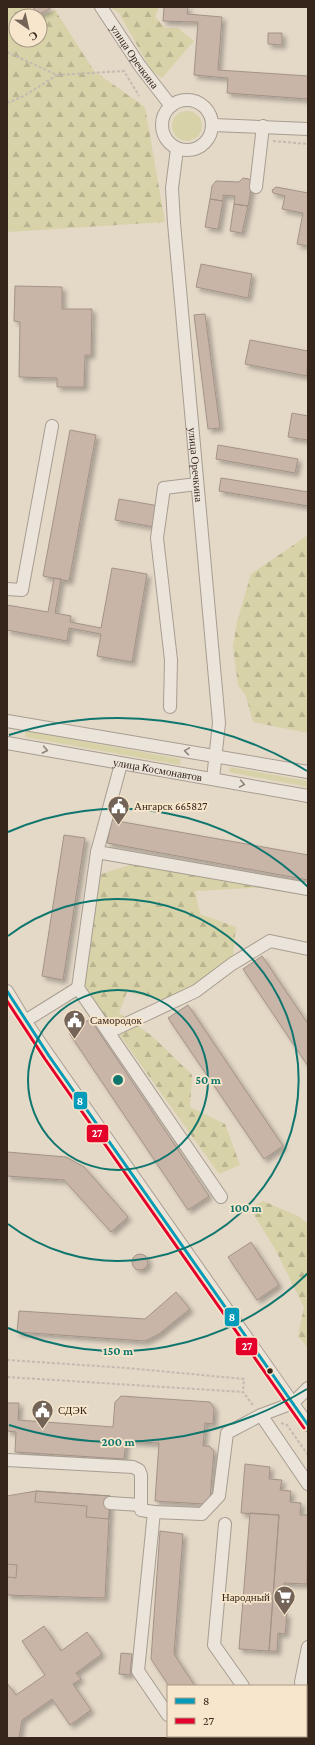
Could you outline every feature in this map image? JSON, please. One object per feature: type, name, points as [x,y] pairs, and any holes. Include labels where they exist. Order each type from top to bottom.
[{"type":"street","name":"улица Оречкина","points":[[100,7],[140,66],[171,106]]},
{"type":"street","points":[[181,101],[196,102],[208,111],[213,125],[209,138],[202,145],[194,150],[177,149],[170,144],[163,129],[164,114],[171,106],[181,101]]},
{"type":"street","points":[[213,125],[308,128]]},
{"type":"street","points":[[256,187],[263,126]]},
{"type":"street","name":"улица Оречкина","points":[[177,149],[172,188],[174,223],[219,723],[213,779]]},
{"type":"street","points":[[7,589],[22,590],[52,426]]},
{"type":"street","points":[[170,707],[171,660],[157,538],[164,488],[197,484]]},
{"type":"street","points":[[7,742],[9,721]]},
{"type":"street","name":"улица Космонавтов","points":[[9,721],[308,772]]},
{"type":"street","name":"улица Космонавтов","points":[[7,742],[121,764],[308,796]]},
{"type":"street","points":[[121,764],[97,852],[78,988],[221,1197]]},
{"type":"street","points":[[97,852],[308,889]]},
{"type":"street","points":[[108,1032],[196,991],[232,964],[270,941],[308,949]]},
{"type":"street","points":[[25,1021],[78,988]]},
{"type":"street","points":[[7,990],[25,1021],[195,1266],[308,1425]]},
{"type":"street","points":[[7,1460],[133,1467],[139,1470],[141,1475],[141,1510],[202,1514],[219,1496],[227,1432],[261,1415],[293,1403],[308,1388]]},
{"type":"street","points":[[261,1415],[308,1484]]},
{"type":"street","points":[[110,1503],[140,1505]]},
{"type":"street","points":[[154,1512],[138,1671],[167,1714]]},
{"type":"street","points":[[225,1524],[214,1645],[242,1685]]},
{"type":"street","points":[[308,1647],[302,1682],[308,1685]]},
{"type":"path","points":[[7,52],[57,75],[124,71],[139,96]]},
{"type":"path","points":[[7,103],[24,96],[57,75]]},
{"type":"path","points":[[262,140],[308,144]]},
{"type":"path","points":[[7,1360],[244,1379],[243,1392],[261,1415]]},
{"type":"path","points":[[7,1377],[243,1392]]},
{"type":"green space","points":[[7,7],[30,8],[8,8],[8,48],[48,48],[48,13],[55,10],[94,71],[145,107],[165,222],[7,232]]},
{"type":"green space","points":[[110,7],[159,7],[155,17],[165,28],[178,28],[194,41],[162,78],[151,70],[119,13]]},
{"type":"green space","points":[[187,111],[193,112],[201,120],[201,132],[193,140],[187,141],[181,140],[173,132],[172,126],[173,120],[181,112]]},
{"type":"green space","points":[[308,535],[308,733],[253,722],[246,696],[238,685],[233,647],[237,622],[251,574]]},
{"type":"green space","points":[[26,731],[181,759],[180,765],[25,737]]},
{"type":"green space","points":[[230,767],[308,781],[308,787],[229,772]]},
{"type":"green space","points":[[146,860],[269,887],[195,891],[200,914],[236,927],[232,964],[173,1002],[127,992],[119,1013],[152,1036],[192,1075],[190,1107],[225,1124],[240,1165],[219,1174],[111,1023],[79,1002],[101,874]]},
{"type":"green space","points":[[263,1201],[298,1216],[308,1224],[308,1348],[298,1336],[304,1307],[275,1249],[250,1208]]},
{"type":"building","points":[[49,7],[50,9],[48,10],[48,8],[34,8]]},
{"type":"building","points":[[164,7],[188,7],[187,14],[222,17],[218,70],[308,76],[308,99],[227,93],[228,78],[194,75],[198,22],[163,21]]},
{"type":"building","points":[[268,33],[282,33],[282,45],[268,44]]},
{"type":"building","points":[[243,178],[249,179],[252,184],[248,206],[234,204],[235,196],[223,195],[223,201],[210,199],[212,186],[216,181],[239,182]]},
{"type":"building","points":[[276,187],[308,193],[308,246],[297,244],[303,213],[282,209],[285,196],[273,193],[272,190]]},
{"type":"building","points":[[210,199],[223,201],[218,229],[205,227]]},
{"type":"building","points":[[234,204],[248,206],[242,233],[230,231]]},
{"type":"building","points":[[201,264],[252,274],[248,298],[196,287]]},
{"type":"building","points":[[15,286],[62,287],[62,309],[92,309],[91,355],[85,355],[84,387],[57,387],[57,378],[19,377],[20,322],[14,321]]},
{"type":"building","points":[[205,314],[220,428],[208,429],[194,315]]},
{"type":"building","points":[[250,340],[308,351],[307,376],[245,364]]},
{"type":"building","points":[[292,413],[308,416],[308,440],[288,437]]},
{"type":"building","points":[[70,430],[96,435],[69,581],[43,576]]},
{"type":"building","points":[[218,445],[298,459],[295,473],[216,459]]},
{"type":"building","points":[[221,478],[308,492],[308,506],[219,491]]},
{"type":"building","points":[[119,499],[159,506],[155,527],[115,520]]},
{"type":"building","points":[[112,568],[147,574],[132,662],[97,656],[101,634],[69,628],[67,641],[7,630],[7,605],[48,612],[54,578],[61,579],[55,613],[71,616],[70,622],[101,628]]},
{"type":"building","points":[[112,820],[308,855],[308,880],[107,843]]},
{"type":"building","points":[[64,835],[85,838],[63,980],[42,976]]},
{"type":"building","points":[[262,956],[308,1024],[308,1066],[243,969]]},
{"type":"building","points":[[188,1005],[283,1146],[264,1159],[168,1018]]},
{"type":"building","points":[[90,1019],[209,1196],[188,1210],[69,1033]]},
{"type":"building","points":[[7,1152],[66,1157],[84,1167],[128,1217],[111,1232],[64,1180],[7,1176]]},
{"type":"building","points":[[251,1242],[279,1285],[257,1300],[228,1257]]},
{"type":"building","points":[[137,1254],[143,1254],[148,1259],[146,1268],[143,1270],[137,1270],[132,1265],[132,1259]]},
{"type":"building","points":[[176,1292],[190,1309],[159,1334],[145,1341],[17,1332],[19,1311],[145,1319]]},
{"type":"building","points":[[121,1396],[210,1402],[214,1408],[213,1424],[205,1423],[203,1446],[209,1446],[214,1451],[210,1499],[204,1504],[155,1501],[159,1443],[126,1441],[124,1459],[15,1452],[16,1432],[7,1431],[7,1403],[19,1403],[18,1420],[113,1427],[115,1402]]},
{"type":"building","points":[[245,1464],[270,1467],[269,1479],[282,1480],[280,1490],[291,1491],[290,1502],[301,1503],[300,1515],[308,1515],[307,1584],[284,1583],[282,1613],[287,1614],[285,1634],[278,1633],[277,1651],[269,1651],[279,1515],[241,1513]]},
{"type":"building","points":[[36,1491],[110,1496],[109,1519],[86,1517],[87,1506],[35,1502]]},
{"type":"building","points":[[36,1491],[110,1496],[105,1598],[7,1595],[7,1496]]},
{"type":"building","points":[[250,1513],[279,1515],[269,1651],[239,1649]]},
{"type":"building","points":[[160,1531],[183,1534],[174,1654],[194,1685],[168,1685],[151,1659]]},
{"type":"building","points":[[7,1564],[17,1565],[16,1578],[7,1577]]},
{"type":"building","points":[[44,1626],[61,1651],[87,1632],[102,1654],[76,1673],[81,1679],[73,1684],[91,1710],[70,1725],[52,1699],[22,1720],[19,1738],[7,1738],[7,1683],[16,1695],[45,1675],[22,1641]]},
{"type":"building","points":[[121,1653],[132,1654],[130,1675],[119,1674]]},
{"type":"building","points":[[204,1737],[230,1738],[204,1738]]},
{"type":"transit line","name":"8","points":[[7,991],[49,1056],[308,1425]]},
{"type":"transit line","name":"27","points":[[7,1001],[45,1059],[304,1428]]},
{"type":"place","name":"Ангарск 665827","points":[[118,826]]},
{"type":"place","name":"Самородок","points":[[75,1040]]},
{"type":"place","name":"СДЭК","points":[[43,1430]]},
{"type":"place","name":"Народный","points":[[285,1616]]}]
